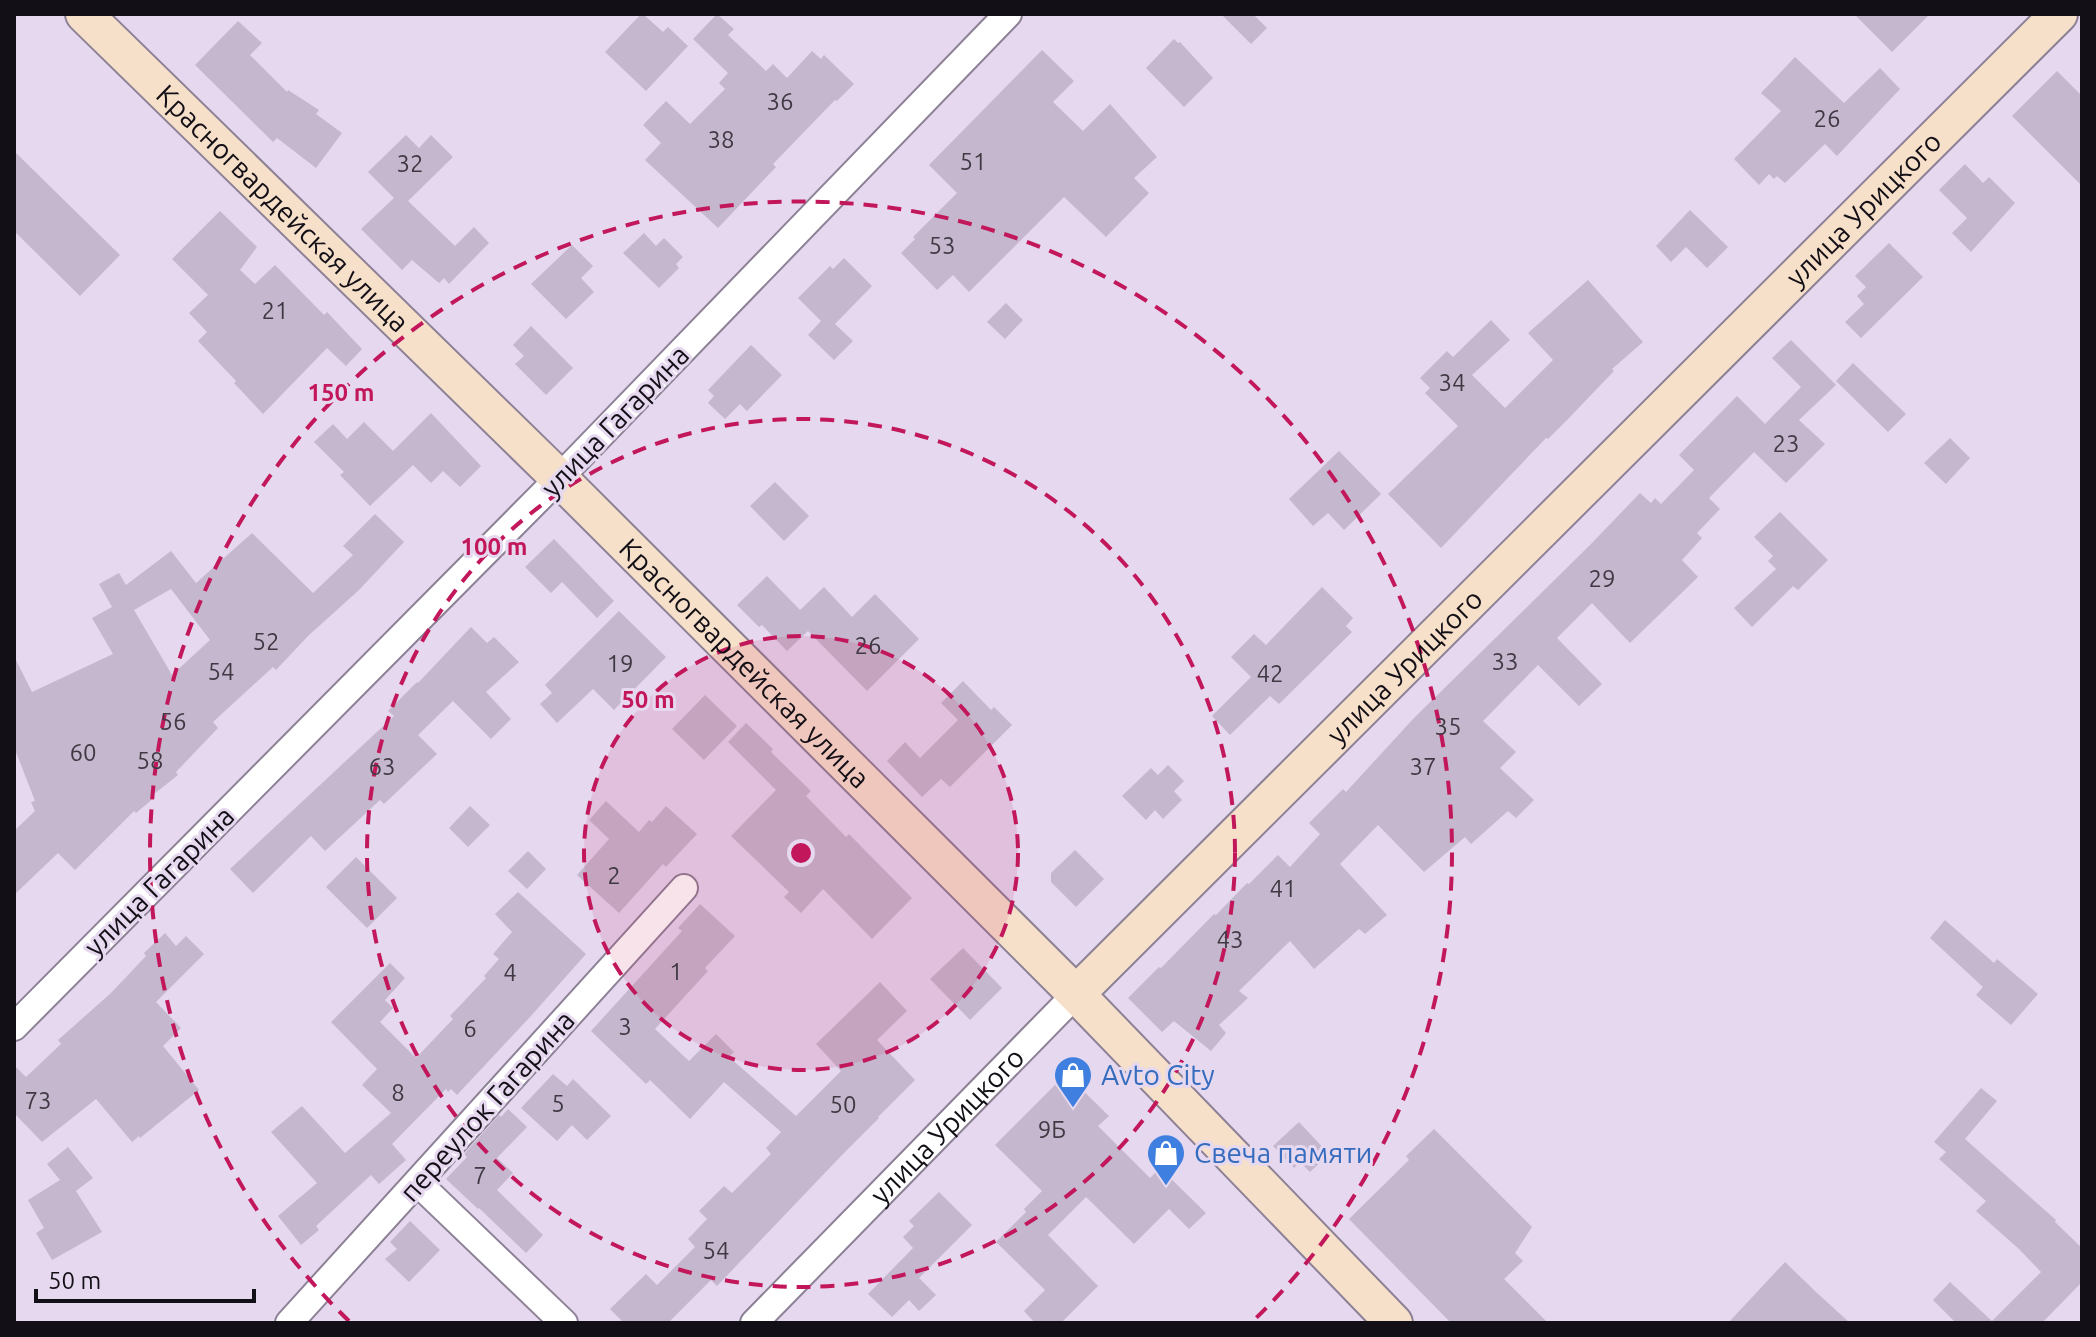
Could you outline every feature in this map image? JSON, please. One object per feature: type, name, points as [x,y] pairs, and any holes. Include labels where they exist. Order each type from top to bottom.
[{"type":"main road","name":"Красногвардейская улица","points":[[84,14],[559,478],[1076,994],[1394,1323]]},
{"type":"main road","name":"улица Урицкого","points":[[1076,994],[2059,14]]},
{"type":"street","name":"улица Гагарина","points":[[14,1027],[559,478],[1008,14]]},
{"type":"street","name":"переулок Гагарина","points":[[289,1323],[684,888]]},
{"type":"street","name":"улица Урицкого","points":[[754,1323],[1076,994]]},
{"type":"street","points":[[418,1183],[564,1323]]},
{"type":"building","points":[[641,14],[663,32],[668,27],[688,46],[646,91],[605,52]]},
{"type":"building","points":[[717,14],[734,29],[728,35],[766,71],[773,64],[787,78],[812,51],[821,59],[824,55],[854,84],[773,164],[776,167],[718,228],[645,160],[661,143],[643,125],[666,101],[690,124],[725,89],[719,83],[728,73],[693,39]]},
{"type":"building","points":[[1221,14],[1253,14],[1267,28],[1251,44]]},
{"type":"building","points":[[1854,14],[1930,14],[1892,52]]},
{"type":"building","points":[[238,21],[262,43],[250,55],[287,92],[319,110],[316,114],[342,133],[316,168],[277,138],[273,142],[195,65]]},
{"type":"building","points":[[1174,39],[1213,78],[1184,107],[1146,68]]},
{"type":"building","points":[[1042,50],[1074,81],[1053,102],[1083,131],[1110,104],[1157,157],[1134,178],[1149,193],[1106,237],[1064,197],[969,292],[953,275],[937,290],[901,253],[957,193],[929,165]]},
{"type":"building","points":[[1795,57],[1844,103],[1880,68],[1900,89],[1837,156],[1825,144],[1785,183],[1769,174],[1759,185],[1734,159],[1781,111],[1761,93]]},
{"type":"building","points":[[2057,71],[2082,96],[2082,186],[2012,116]]},
{"type":"building","points":[[406,135],[419,148],[431,135],[453,157],[408,201],[455,246],[474,227],[489,243],[449,284],[444,278],[439,283],[412,260],[402,270],[361,229],[394,198],[368,172]]},
{"type":"building","points":[[14,151],[120,255],[80,296],[14,231]]},
{"type":"building","points":[[1965,164],[1983,183],[1989,177],[2015,203],[1971,252],[1952,233],[1967,218],[1939,190]]},
{"type":"building","points":[[1690,210],[1728,247],[1707,268],[1686,247],[1671,262],[1656,246]]},
{"type":"building","points":[[220,211],[257,247],[240,270],[255,284],[275,265],[362,349],[346,366],[327,348],[263,414],[198,341],[207,332],[189,313],[208,295],[172,259]]},
{"type":"building","points":[[644,233],[656,246],[664,238],[683,257],[676,264],[679,268],[659,288],[623,253]]},
{"type":"building","points":[[1889,243],[1923,277],[1861,338],[1845,322],[1864,304],[1857,296],[1866,287],[1855,276]]},
{"type":"building","points":[[572,245],[593,266],[581,278],[594,292],[566,319],[531,284]]},
{"type":"building","points":[[844,258],[872,286],[835,324],[853,341],[834,360],[808,335],[821,321],[798,298],[830,266],[833,269]]},
{"type":"building","points":[[1588,280],[1643,342],[1612,369],[1614,371],[1441,548],[1388,494],[1458,426],[1425,393],[1430,388],[1420,378],[1447,351],[1453,357],[1491,320],[1510,340],[1472,375],[1505,408],[1553,360],[1528,333]]},
{"type":"building","points":[[1006,303],[1023,320],[1005,339],[987,322]]},
{"type":"building","points":[[531,326],[573,368],[546,395],[515,364],[524,356],[513,345]]},
{"type":"building","points":[[1791,340],[1836,385],[1799,420],[1825,444],[1786,483],[1754,452],[1709,498],[1720,509],[1697,533],[1702,538],[1682,560],[1698,577],[1630,643],[1592,603],[1557,638],[1602,684],[1579,706],[1538,665],[1483,721],[1516,752],[1500,768],[1534,800],[1516,818],[1508,811],[1471,844],[1465,837],[1424,872],[1378,825],[1340,864],[1387,915],[1365,934],[1359,929],[1314,969],[1290,941],[1239,991],[1248,998],[1219,1025],[1226,1033],[1211,1051],[1174,1021],[1162,1032],[1128,998],[1278,855],[1290,867],[1320,834],[1309,823],[1343,789],[1346,792],[1414,718],[1640,493],[1651,503],[1655,498],[1661,504],[1694,470],[1679,455],[1737,396],[1765,424],[1801,387],[1772,358]]},
{"type":"building","points":[[751,345],[782,375],[747,411],[740,404],[725,419],[708,403],[714,396],[708,390]]},
{"type":"building","points":[[1853,363],[1906,414],[1888,432],[1836,381]]},
{"type":"building","points":[[431,413],[481,466],[460,487],[443,471],[431,483],[413,465],[370,506],[340,475],[344,472],[314,442],[333,424],[347,439],[364,422],[393,451]]},
{"type":"building","points":[[1950,438],[1970,458],[1946,484],[1924,463]]},
{"type":"building","points":[[1339,451],[1381,494],[1344,530],[1328,513],[1313,526],[1289,499]]},
{"type":"building","points":[[775,482],[809,516],[784,541],[750,506]]},
{"type":"building","points":[[1780,512],[1828,560],[1798,590],[1793,586],[1752,627],[1734,608],[1776,569],[1768,561],[1773,556],[1754,537]]},
{"type":"building","points":[[375,514],[404,542],[276,670],[273,667],[213,722],[218,728],[176,772],[178,775],[136,813],[134,811],[75,870],[58,853],[14,895],[14,831],[35,811],[31,802],[35,801],[14,747],[14,656],[32,692],[113,654],[92,618],[112,607],[99,584],[119,573],[126,585],[171,551],[196,583],[252,533],[313,593],[353,555],[343,546]],"holes":[[[171,589],[210,640],[172,675],[134,610]]]},
{"type":"building","points":[[554,539],[614,601],[597,618],[562,582],[551,593],[525,567]]},
{"type":"building","points":[[767,576],[800,610],[824,587],[852,617],[875,594],[919,639],[867,691],[808,631],[787,651],[737,605]]},
{"type":"building","points":[[1322,587],[1353,618],[1346,626],[1352,632],[1279,704],[1270,696],[1230,735],[1212,716],[1251,677],[1231,657],[1254,634],[1266,645]]},
{"type":"building","points":[[619,611],[666,657],[614,710],[593,689],[557,723],[540,704],[552,693],[545,685]]},
{"type":"building","points":[[471,627],[487,643],[494,637],[519,662],[486,692],[511,719],[491,739],[453,701],[418,735],[437,754],[384,804],[380,800],[325,851],[311,836],[253,893],[230,869],[394,716],[388,711]]},
{"type":"building","points":[[963,681],[991,710],[994,707],[1012,725],[950,787],[941,779],[922,797],[887,761],[905,742],[920,758],[958,720],[941,703]]},
{"type":"building","points":[[705,695],[737,726],[704,760],[672,729]]},
{"type":"building","points":[[746,723],[811,791],[806,796],[846,837],[849,834],[912,898],[872,939],[823,889],[801,913],[784,897],[789,892],[731,836],[776,790],[728,742]]},
{"type":"building","points":[[1168,765],[1184,781],[1174,791],[1182,800],[1163,819],[1155,810],[1146,820],[1122,796],[1151,768],[1158,775]]},
{"type":"building","points":[[606,801],[639,832],[666,806],[697,834],[666,867],[663,864],[619,913],[577,875],[609,839],[589,820]]},
{"type":"building","points":[[470,806],[490,825],[468,847],[449,828]]},
{"type":"building","points":[[1075,850],[1104,879],[1076,907],[1051,882],[1051,873]]},
{"type":"building","points":[[528,851],[546,869],[527,889],[508,871]]},
{"type":"building","points":[[356,857],[397,898],[367,928],[326,887]]},
{"type":"building","points":[[518,892],[586,954],[457,1095],[446,1089],[392,1144],[406,1160],[379,1184],[371,1175],[316,1226],[319,1230],[301,1245],[278,1216],[317,1183],[271,1132],[302,1106],[345,1153],[391,1113],[362,1085],[377,1069],[331,1022],[390,963],[405,978],[385,1000],[393,1008],[380,1022],[416,1058],[453,1019],[450,1016],[486,978],[484,976],[499,959],[493,954],[512,932],[495,914]]},
{"type":"building","points":[[700,904],[735,936],[655,1029],[689,1061],[716,1034],[734,1052],[729,1057],[796,1116],[841,1071],[816,1044],[880,982],[907,1011],[877,1040],[915,1080],[717,1286],[711,1280],[668,1323],[624,1323],[610,1309],[646,1274],[657,1285],[695,1247],[688,1239],[707,1219],[699,1211],[724,1186],[732,1193],[771,1154],[766,1148],[781,1132],[724,1082],[690,1119],[650,1080],[646,1084],[591,1031],[682,931],[678,928]]},
{"type":"building","points":[[1945,920],[1994,963],[1997,959],[2038,994],[2011,1025],[1976,995],[1983,987],[1930,938]]},
{"type":"building","points":[[165,933],[176,946],[186,936],[204,954],[156,1002],[181,1028],[163,1046],[199,1090],[132,1142],[96,1099],[42,1142],[14,1113],[14,1065],[26,1077],[61,1044],[58,1040],[111,993]]},
{"type":"building","points":[[963,948],[1002,988],[970,1020],[930,979]]},
{"type":"building","points":[[553,1074],[567,1086],[573,1079],[611,1116],[587,1140],[572,1125],[557,1141],[521,1108]]},
{"type":"building","points":[[1066,1074],[1109,1116],[1098,1126],[1150,1178],[1160,1168],[1206,1213],[1189,1229],[1169,1209],[1134,1244],[1086,1197],[1048,1235],[1098,1286],[1061,1323],[1035,1323],[1024,1311],[1045,1290],[996,1242],[1042,1191],[995,1145]]},
{"type":"building","points":[[1981,1088],[1997,1101],[1965,1139],[2056,1220],[2082,1248],[2082,1282],[2042,1323],[1956,1323],[1933,1300],[1950,1282],[1992,1321],[2041,1272],[1976,1211],[1986,1201],[1939,1159],[1946,1152],[1934,1142]]},
{"type":"building","points":[[508,1109],[527,1127],[497,1158],[513,1173],[497,1190],[543,1235],[526,1253],[446,1179],[467,1157],[464,1154]]},
{"type":"building","points":[[1299,1122],[1329,1154],[1310,1172],[1300,1162],[1294,1168],[1273,1146]]},
{"type":"building","points":[[1434,1129],[1532,1227],[1515,1253],[1523,1261],[1504,1279],[1548,1323],[1451,1323],[1349,1219],[1409,1160],[1406,1156]]},
{"type":"building","points":[[68,1147],[93,1178],[76,1191],[102,1232],[52,1260],[36,1233],[44,1228],[28,1200],[60,1180],[47,1164]]},
{"type":"building","points":[[939,1192],[972,1225],[919,1278],[936,1295],[919,1311],[909,1300],[892,1317],[868,1294],[913,1248],[903,1237],[914,1226],[909,1221]]},
{"type":"building","points":[[410,1221],[440,1250],[409,1282],[385,1259],[397,1249],[390,1242]]},
{"type":"building","points":[[1785,1262],[1816,1292],[1850,1323],[1728,1323]]},
{"type":"place","name":"Avto City","points":[[1073,1109]]},
{"type":"place","name":"Свеча памяти","points":[[1166,1187]]}]
